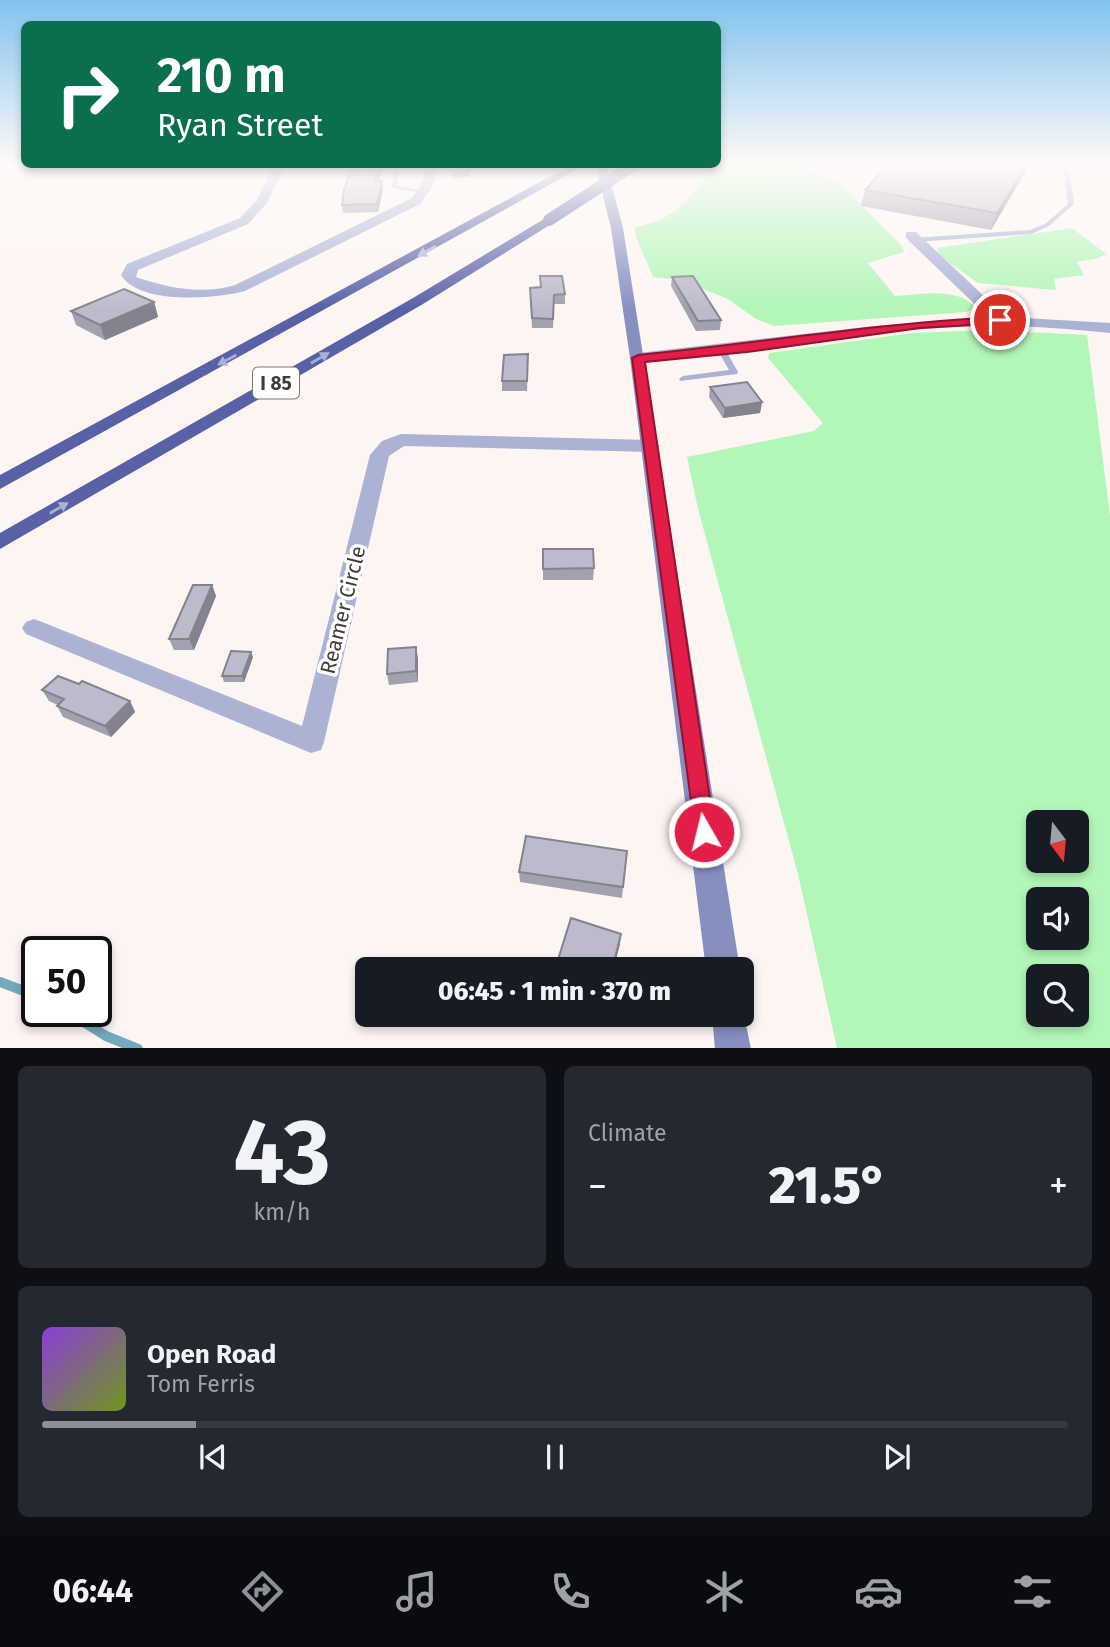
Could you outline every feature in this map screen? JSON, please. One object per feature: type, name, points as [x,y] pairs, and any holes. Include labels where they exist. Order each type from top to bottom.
[{"type":"highway","name":"I 85","points":[[0,483],[497,213]]},
{"type":"highway","name":"I 85","points":[[0,542],[406,308],[560,213]]},
{"type":"main road","points":[[613,213],[651,446],[721,957]]},
{"type":"main road","points":[[730,1027],[733,1048]]},
{"type":"street","points":[[252,213],[244,221],[131,269],[128,275],[131,280],[148,287],[188,295],[219,294],[240,288],[394,213]]},
{"type":"street","points":[[913,237],[1000,320]]},
{"type":"street","points":[[638,358],[722,351],[920,324],[1000,320],[1110,328]]},
{"type":"street","name":"Reamer Circle","points":[[34,628],[311,742],[380,455],[390,445],[401,440],[651,446]]},
{"type":"lane","points":[[913,237],[1031,232],[1047,225],[1061,213]]},
{"type":"lane","points":[[683,379],[734,372],[722,351]]},
{"type":"green space","points":[[869,213],[902,246],[904,252],[868,263],[895,296],[949,294],[968,301],[976,308],[966,312],[774,326],[756,319],[728,299],[680,280],[653,277],[639,246],[635,228],[670,215]]},
{"type":"green space","points":[[1072,228],[1106,254],[1077,262],[1084,275],[1054,279],[1056,290],[978,283],[940,256],[937,248]]},
{"type":"green space","points":[[985,330],[1087,335],[1110,516],[1110,1048],[837,1048],[798,874],[698,509],[687,457],[814,431],[823,423],[768,358],[769,353],[912,333]]},
{"type":"building","points":[[540,276],[562,276],[565,294],[554,295],[553,319],[532,318],[530,288],[541,287]]},
{"type":"building","points":[[693,276],[721,320],[698,321],[672,277]]},
{"type":"building","points":[[124,289],[154,302],[100,325],[71,311]]},
{"type":"building","points":[[528,354],[527,381],[502,381],[504,355]]},
{"type":"building","points":[[747,382],[762,402],[725,408],[710,387]]},
{"type":"building","points":[[543,549],[593,549],[594,568],[543,569]]},
{"type":"building","points":[[193,585],[212,585],[189,639],[169,639]]},
{"type":"building","points":[[416,647],[416,671],[387,674],[388,649]]},
{"type":"building","points":[[231,651],[251,652],[242,676],[222,676]]},
{"type":"building","points":[[58,676],[79,684],[82,681],[130,701],[105,726],[57,706],[64,699],[42,690]]},
{"type":"building","points":[[526,836],[627,851],[623,887],[519,872]]},
{"type":"building","points":[[571,918],[621,934],[615,957],[559,957]]},
{"type":"waterway","points":[[0,982],[21,990]]},
{"type":"waterway","points":[[92,1027],[136,1048]]},
{"type":"route","points":[[704,832],[638,358],[747,348],[920,324],[1000,320]]}]
